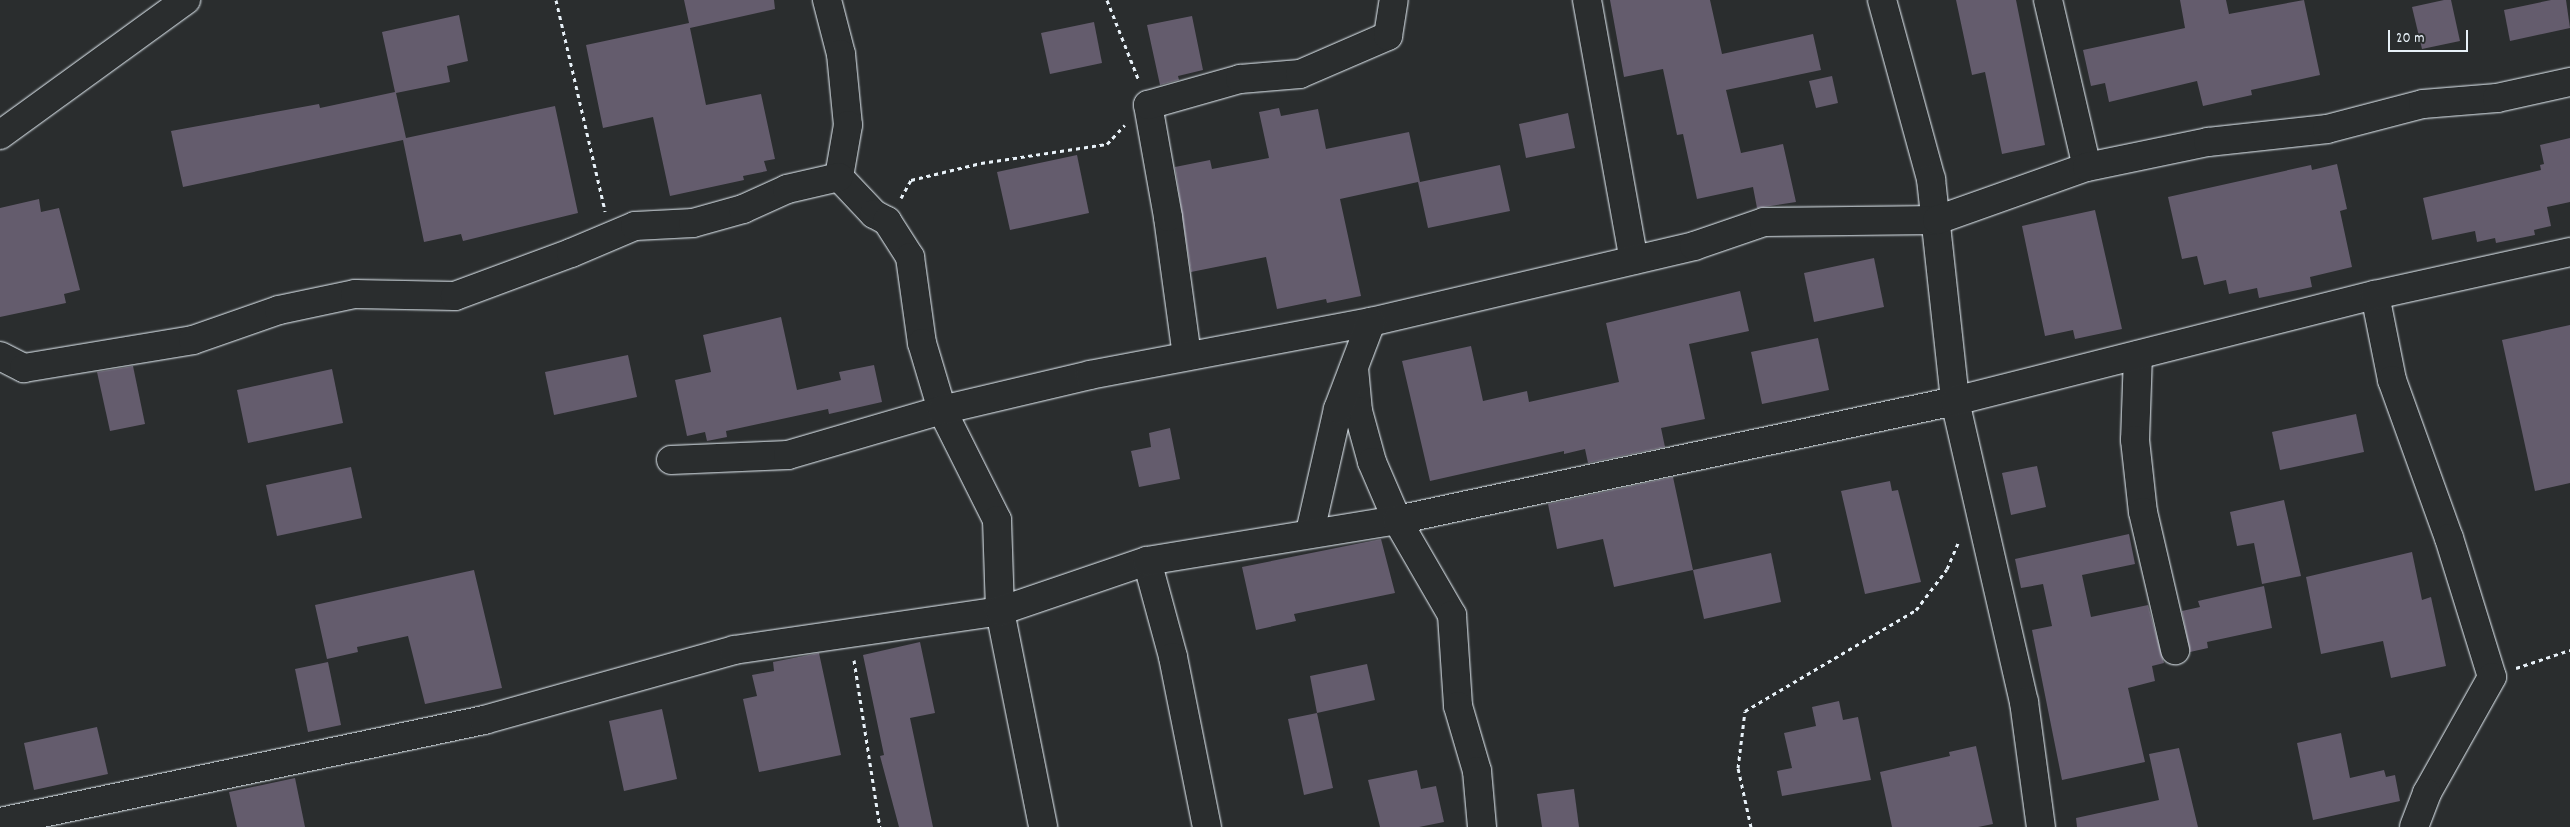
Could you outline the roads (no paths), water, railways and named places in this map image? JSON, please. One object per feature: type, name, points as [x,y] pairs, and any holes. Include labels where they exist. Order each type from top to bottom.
[{"type":"street","points":[[0,135],[186,0]]},
{"type":"street","points":[[827,0],[841,54],[848,125],[838,177]]},
{"type":"street","points":[[1187,356],[1168,217],[1148,105],[1240,79],[1300,74],[1388,36],[1394,0]]},
{"type":"street","points":[[1588,0],[1634,260]]},
{"type":"street","points":[[1882,0],[1931,180],[1937,220],[1955,401],[2024,702],[2041,827]]},
{"type":"street","points":[[2048,0],[2087,167]]},
{"type":"street","points":[[671,460],[788,455],[942,410],[1187,356],[1372,322],[1694,246],[1764,222],[1937,220],[2087,167],[2208,142],[2327,129],[2423,104],[2498,98],[2570,82]]},
{"type":"street","points":[[838,177],[874,214],[887,221],[910,257],[922,343],[942,410],[997,520],[1000,611],[1043,827]]},
{"type":"street","points":[[0,356],[24,368],[193,340],[280,310],[355,294],[455,296],[635,226],[693,223],[743,209],[787,189],[838,177]]},
{"type":"street","points":[[0,822],[484,720],[734,650],[1000,611],[1147,560],[1310,532],[1397,520],[1955,401],[2375,295],[2570,252]]},
{"type":"street","points":[[2375,295],[2392,380],[2449,538],[2492,676],[2427,793],[2414,827]]},
{"type":"street","points":[[1310,532],[1338,409],[1372,322]]},
{"type":"street","points":[[2138,355],[2135,440],[2143,512],[2175,650]]},
{"type":"street","points":[[1354,368],[1358,410],[1372,462],[1397,520],[1452,615],[1458,706],[1477,771],[1482,827]]},
{"type":"street","points":[[1147,560],[1173,657],[1207,827]]}]
